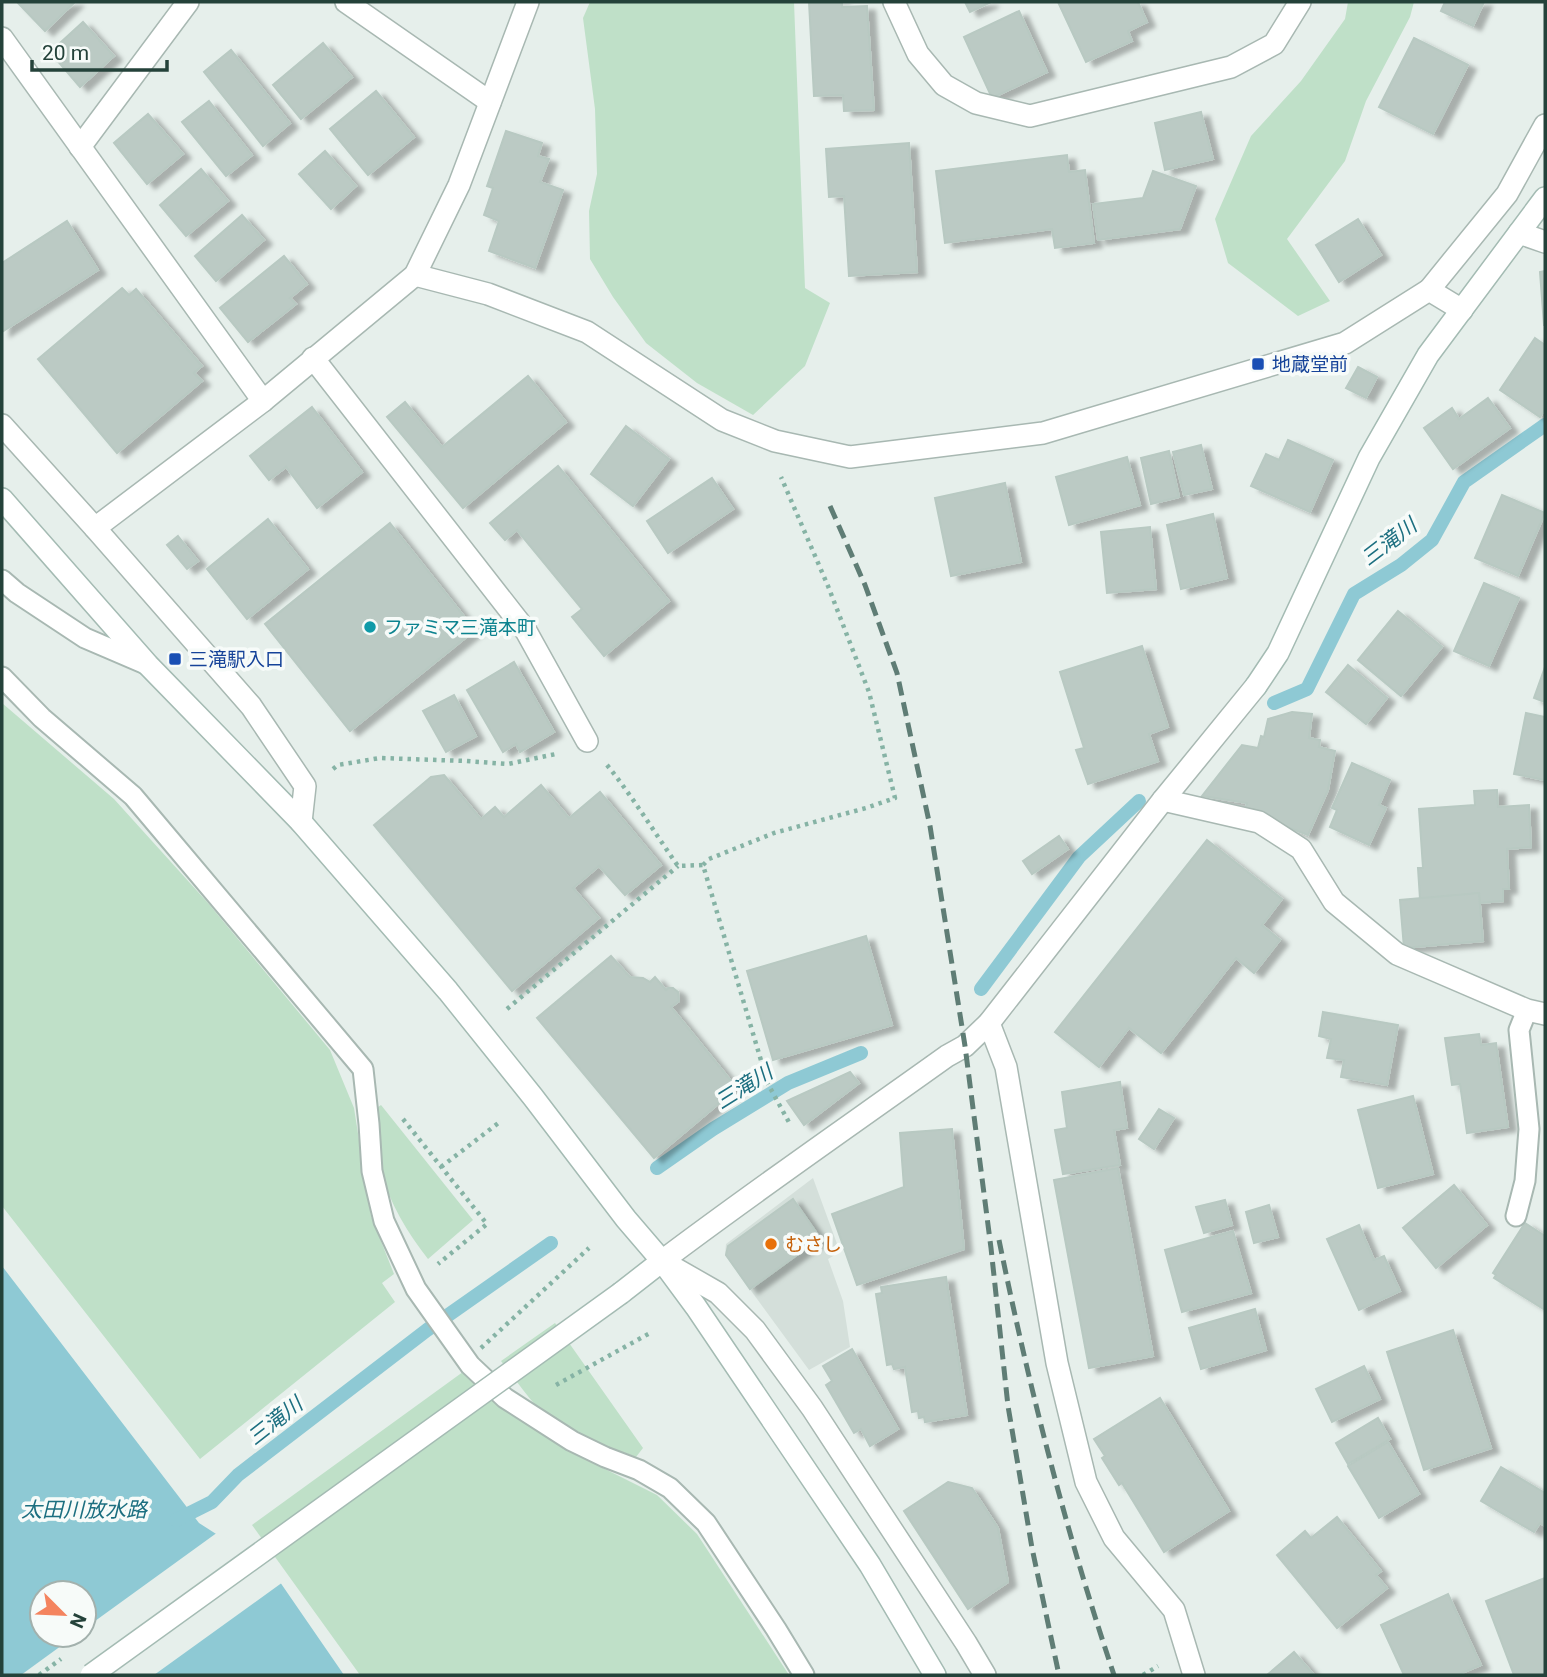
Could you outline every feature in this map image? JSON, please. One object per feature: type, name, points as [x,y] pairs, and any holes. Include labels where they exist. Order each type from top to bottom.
[{"type":"street","points":[[80,147],[188,2]]},
{"type":"street","points":[[346,2],[490,102]]},
{"type":"street","points":[[95,528],[263,401],[415,275],[459,185],[528,2]]},
{"type":"street","points":[[894,2],[918,54],[944,85],[976,103],[1030,116],[1231,67],[1274,44],[1300,2]]},
{"type":"street","points":[[2,38],[263,401]]},
{"type":"street","points":[[415,275],[488,294],[587,332],[722,420],[775,441],[850,457],[1044,433],[1345,343],[1429,290],[1507,194],[1545,125]]},
{"type":"street","points":[[90,1675],[621,1293],[718,1219],[947,1056],[965,1046],[989,1023],[1256,685],[1278,653],[1369,458],[1428,355],[1545,198]]},
{"type":"street","points":[[1519,233],[1545,242]]},
{"type":"street","points":[[1429,290],[1462,310]]},
{"type":"street","points":[[313,358],[526,631],[587,741]]},
{"type":"street","points":[[2,425],[251,706],[305,786],[301,822]]},
{"type":"street","points":[[2,499],[148,666],[301,822],[448,991],[533,1097],[696,1307],[870,1565],[935,1675]]},
{"type":"street","points":[[1163,800],[1259,822],[1301,849],[1335,902],[1397,954],[1536,1012]]},
{"type":"street","points":[[989,1023],[1006,1067],[1057,1363],[1086,1482],[1114,1538],[1174,1610],[1194,1675]]},
{"type":"street","points":[[662,1261],[718,1293],[755,1329],[812,1408],[985,1675]]},
{"type":"lane","points":[[2,580],[85,638],[148,666]]},
{"type":"lane","points":[[2,677],[42,718],[133,796],[363,1069],[372,1171],[384,1220],[415,1286],[470,1366],[505,1398],[572,1441],[639,1470],[670,1488],[706,1524],[804,1675]]},
{"type":"lane","points":[[1516,1216],[1525,1181],[1529,1129],[1519,1030],[1536,1012]]},
{"type":"path","points":[[504,1011],[678,866],[703,865],[709,859],[774,833],[895,798],[869,692],[828,586],[779,473],[775,441]]},
{"type":"path","points":[[305,786],[338,765],[380,758],[509,764],[567,752],[587,741],[630,794],[678,866]]},
{"type":"path","points":[[703,865],[768,1084],[777,1100]]},
{"type":"path","points":[[398,1113],[487,1224],[415,1286]]},
{"type":"path","points":[[441,1167],[501,1121]]},
{"type":"shaded area","points":[[813,1178],[840,1252],[828,1259],[843,1301],[850,1347],[809,1370],[725,1255],[726,1244]]},
{"type":"green space","points":[[590,2],[794,2],[805,288],[830,303],[805,366],[753,415],[697,383],[646,343],[590,259],[589,211],[597,174],[595,109],[583,18]]},
{"type":"green space","points":[[1348,2],[1414,2],[1410,17],[1366,101],[1345,161],[1287,239],[1330,301],[1298,316],[1228,263],[1215,219],[1251,136],[1301,81],[1345,19]]},
{"type":"green space","points":[[2,703],[114,799],[208,903],[330,1050],[354,1108],[371,1216],[394,1274],[382,1283],[395,1302],[200,1459],[2,1206]]},
{"type":"green space","points":[[381,1105],[473,1220],[428,1259],[400,1217],[381,1171],[374,1110]]},
{"type":"green space","points":[[555,1323],[643,1448],[636,1457],[584,1437],[548,1417],[533,1403],[501,1361]]},
{"type":"green space","points":[[467,1369],[533,1426],[571,1452],[657,1495],[697,1534],[789,1675],[360,1675],[252,1525]]},
{"type":"water","name":"太田川放水路","points":[[2,1266],[199,1523],[271,1569],[344,1675],[2,1675]]},
{"type":"pier","points":[[218,1532],[273,1567],[283,1582],[154,1675],[21,1675],[57,1649],[98,1649],[98,1619]]},
{"type":"building","points":[[17,2],[75,2],[45,31]]},
{"type":"building","points":[[809,2],[842,2],[842,7],[867,6],[874,110],[844,111],[843,95],[814,96]]},
{"type":"building","points":[[965,2],[991,2],[970,12]]},
{"type":"building","points":[[1058,2],[1138,2],[1147,22],[1128,31],[1132,41],[1086,62]]},
{"type":"building","points":[[1445,2],[1484,2],[1473,26],[1441,11]]},
{"type":"building","points":[[1019,11],[1047,72],[992,98],[964,37]]},
{"type":"building","points":[[83,22],[114,56],[80,87],[50,52]]},
{"type":"building","points":[[1414,38],[1468,65],[1433,134],[1379,107]]},
{"type":"building","points":[[323,43],[352,77],[301,119],[273,85]]},
{"type":"building","points":[[231,50],[290,123],[263,146],[204,72]]},
{"type":"building","points":[[376,91],[414,137],[368,175],[330,129]]},
{"type":"building","points":[[209,101],[252,155],[226,176],[182,122]]},
{"type":"building","points":[[1201,112],[1213,159],[1165,170],[1155,123]]},
{"type":"building","points":[[148,114],[183,154],[147,184],[114,143]]},
{"type":"building","points":[[506,131],[542,143],[538,156],[549,159],[540,182],[563,190],[535,268],[489,251],[499,221],[484,215],[493,188],[487,186]]},
{"type":"building","points":[[909,143],[917,272],[849,276],[844,196],[829,197],[826,149]]},
{"type":"building","points":[[325,151],[356,186],[331,209],[299,174]]},
{"type":"building","points":[[1067,155],[1069,172],[1085,170],[1094,243],[1055,248],[1052,229],[945,243],[936,171]]},
{"type":"building","points":[[201,169],[228,201],[186,236],[160,205]]},
{"type":"building","points":[[1153,171],[1196,186],[1180,229],[1098,240],[1093,204],[1143,198]]},
{"type":"building","points":[[242,215],[264,240],[216,281],[195,256]]},
{"type":"building","points":[[1358,219],[1381,255],[1339,282],[1316,245]]},
{"type":"building","points":[[67,221],[98,270],[2,332],[2,263]]},
{"type":"building","points":[[284,256],[307,284],[290,298],[296,304],[248,342],[220,308]]},
{"type":"building","points":[[1545,271],[1545,325],[1544,325],[1540,272]]},
{"type":"building","points":[[122,288],[129,295],[136,289],[202,366],[194,373],[202,381],[117,453],[38,359]]},
{"type":"building","points":[[1535,338],[1545,345],[1545,409],[1540,417],[1500,390]]},
{"type":"building","points":[[1358,367],[1377,377],[1366,398],[1346,388]]},
{"type":"building","points":[[528,376],[566,422],[463,508],[387,417],[405,402],[442,447]]},
{"type":"building","points":[[1488,398],[1510,428],[1453,469],[1424,428],[1452,408],[1459,419]]},
{"type":"building","points":[[312,407],[362,472],[317,508],[286,467],[269,480],[250,456]]},
{"type":"building","points":[[626,426],[669,459],[633,506],[591,474]]},
{"type":"building","points":[[1288,440],[1333,460],[1310,512],[1251,486],[1266,454],[1279,460]]},
{"type":"building","points":[[1201,445],[1212,489],[1184,495],[1173,452]]},
{"type":"building","points":[[1169,451],[1179,497],[1151,504],[1141,458]]},
{"type":"building","points":[[1127,457],[1140,505],[1069,525],[1056,477]]},
{"type":"building","points":[[558,466],[669,601],[604,656],[572,617],[582,609],[517,530],[505,540],[490,523]]},
{"type":"building","points":[[712,478],[733,509],[668,553],[647,521]]},
{"type":"building","points":[[1005,483],[1021,562],[951,576],[935,498]]},
{"type":"building","points":[[1502,495],[1545,513],[1518,576],[1475,558]]},
{"type":"building","points":[[1213,514],[1227,578],[1181,589],[1167,525]]},
{"type":"building","points":[[268,519],[308,569],[247,619],[207,569]]},
{"type":"building","name":"ファミマ三滝本町","points":[[390,523],[475,630],[350,731],[265,624]]},
{"type":"building","points":[[1150,527],[1156,589],[1107,593],[1101,532]]},
{"type":"building","points":[[178,536],[198,561],[187,569],[167,545]]},
{"type":"building","points":[[1484,583],[1519,598],[1489,666],[1454,651]]},
{"type":"building","points":[[1398,611],[1442,647],[1401,696],[1358,660]]},
{"type":"building","points":[[1142,646],[1168,727],[1149,734],[1158,761],[1088,784],[1076,750],[1084,748],[1060,672]]},
{"type":"building","points":[[514,662],[554,732],[520,752],[516,744],[503,752],[467,690]]},
{"type":"building","points":[[1348,665],[1387,698],[1366,724],[1326,692]]},
{"type":"building","points":[[1545,667],[1545,702],[1534,698]]},
{"type":"building","points":[[454,695],[476,736],[446,752],[423,711]]},
{"type":"building","points":[[1292,712],[1312,714],[1309,738],[1320,740],[1319,747],[1335,751],[1328,790],[1308,835],[1245,811],[1247,803],[1202,796],[1242,745],[1258,748],[1268,719]]},
{"type":"building","points":[[1526,713],[1545,717],[1545,780],[1514,774]]},
{"type":"building","points":[[1352,763],[1390,780],[1379,805],[1386,808],[1369,845],[1330,827],[1337,810],[1332,808]]},
{"type":"building","points":[[444,775],[481,819],[495,807],[504,817],[541,785],[569,818],[600,792],[661,865],[625,895],[599,866],[573,888],[599,918],[512,991],[374,825],[431,777]]},
{"type":"building","points":[[1497,790],[1498,807],[1529,805],[1531,847],[1507,849],[1509,889],[1503,889],[1503,901],[1480,903],[1479,893],[1420,899],[1418,868],[1423,868],[1419,809],[1475,805],[1474,791]]},
{"type":"building","points":[[1059,836],[1068,849],[1032,874],[1023,861]]},
{"type":"building","points":[[1207,840],[1282,899],[1262,925],[1280,940],[1254,973],[1236,958],[1161,1053],[1129,1028],[1099,1067],[1055,1032]]},
{"type":"building","points":[[1479,893],[1483,941],[1404,948],[1400,900]]},
{"type":"building","points":[[866,936],[892,1025],[773,1060],[747,971]]},
{"type":"building","points":[[611,956],[630,977],[643,978],[650,982],[655,977],[666,990],[673,988],[678,992],[679,1001],[671,1007],[737,1088],[654,1158],[537,1018]]},
{"type":"building","points":[[1323,1012],[1398,1025],[1387,1085],[1341,1077],[1344,1060],[1327,1058],[1331,1039],[1319,1036]]},
{"type":"building","points":[[1479,1034],[1481,1045],[1496,1043],[1508,1127],[1467,1133],[1460,1084],[1452,1085],[1445,1038]]},
{"type":"building","points":[[850,1072],[859,1083],[804,1125],[787,1101]]},
{"type":"building","points":[[1120,1082],[1127,1128],[1114,1130],[1120,1165],[1063,1174],[1055,1130],[1067,1128],[1062,1092]]},
{"type":"building","points":[[1413,1096],[1433,1174],[1378,1188],[1358,1110]]},
{"type":"building","points":[[1159,1109],[1174,1118],[1154,1149],[1139,1139]]},
{"type":"building","points":[[952,1129],[964,1249],[857,1285],[832,1214],[904,1187],[900,1133]]},
{"type":"building","points":[[1118,1168],[1153,1356],[1089,1368],[1054,1180]]},
{"type":"building","points":[[1454,1185],[1487,1225],[1436,1268],[1403,1228]]},
{"type":"building","points":[[793,1199],[820,1238],[750,1289],[726,1255],[728,1246]]},
{"type":"building","points":[[1225,1200],[1232,1225],[1204,1233],[1196,1207]]},
{"type":"building","points":[[1269,1205],[1278,1237],[1254,1243],[1246,1212]]},
{"type":"building","points":[[1525,1223],[1545,1236],[1545,1310],[1494,1278],[1496,1275],[1493,1273]]},
{"type":"building","points":[[1359,1225],[1374,1260],[1384,1256],[1400,1291],[1359,1310],[1327,1239]]},
{"type":"building","points":[[1233,1231],[1251,1293],[1182,1312],[1165,1250]]},
{"type":"building","points":[[946,1277],[967,1415],[925,1422],[924,1417],[919,1418],[918,1411],[912,1412],[905,1367],[894,1369],[892,1364],[887,1365],[876,1294],[882,1293],[881,1287]]},
{"type":"building","points":[[1255,1309],[1266,1350],[1201,1369],[1189,1328]]},
{"type":"building","points":[[1453,1330],[1491,1448],[1424,1470],[1387,1352]]},
{"type":"building","points":[[852,1349],[898,1429],[870,1446],[861,1429],[854,1433],[826,1385],[832,1381],[823,1366]]},
{"type":"building","points":[[1364,1366],[1380,1399],[1332,1422],[1316,1389]]},
{"type":"building","points":[[1160,1398],[1229,1511],[1164,1552],[1122,1483],[1119,1485],[1102,1458],[1105,1456],[1094,1439]]},
{"type":"building","points":[[1378,1418],[1390,1439],[1348,1464],[1336,1443]]},
{"type":"building","points":[[1388,1442],[1419,1494],[1379,1518],[1348,1466]]},
{"type":"building","points":[[1501,1467],[1545,1493],[1545,1526],[1540,1523],[1534,1532],[1481,1501]]},
{"type":"building","points":[[948,1482],[972,1488],[998,1528],[1008,1582],[968,1609],[904,1511]]},
{"type":"building","points":[[1337,1517],[1381,1571],[1376,1575],[1387,1588],[1337,1628],[1277,1555],[1305,1531],[1311,1538]]},
{"type":"building","points":[[1545,1578],[1545,1675],[1514,1675],[1486,1601]]},
{"type":"building","points":[[1448,1594],[1481,1665],[1457,1675],[1404,1675],[1381,1625]]},
{"type":"building","points":[[1294,1652],[1314,1675],[1267,1675]]},
{"type":"waterway","name":"三滝川","points":[[1274,703],[1307,689],[1354,594],[1401,565],[1432,540],[1464,482],[1545,425]]},
{"type":"waterway","name":"三滝川","points":[[981,989],[1079,857],[1139,801]]},
{"type":"waterway","name":"三滝川","points":[[657,1168],[713,1129],[788,1083],[861,1053]]},
{"type":"waterway","name":"三滝川","points":[[176,1520],[212,1502],[238,1475],[427,1330],[551,1243]]},
{"type":"railway","points":[[830,506],[865,585],[897,673],[930,826],[965,1046],[1008,1406],[1032,1548],[1059,1675]]},
{"type":"railway","points":[[999,1240],[1050,1459],[1114,1675]]},
{"type":"place","name":"地蔵堂前","points":[[1258,364]]},
{"type":"place","name":"ファミマ三滝本町","points":[[370,627]]},
{"type":"place","name":"三滝駅入口","points":[[175,659]]},
{"type":"place","name":"むさし","points":[[771,1244]]}]
